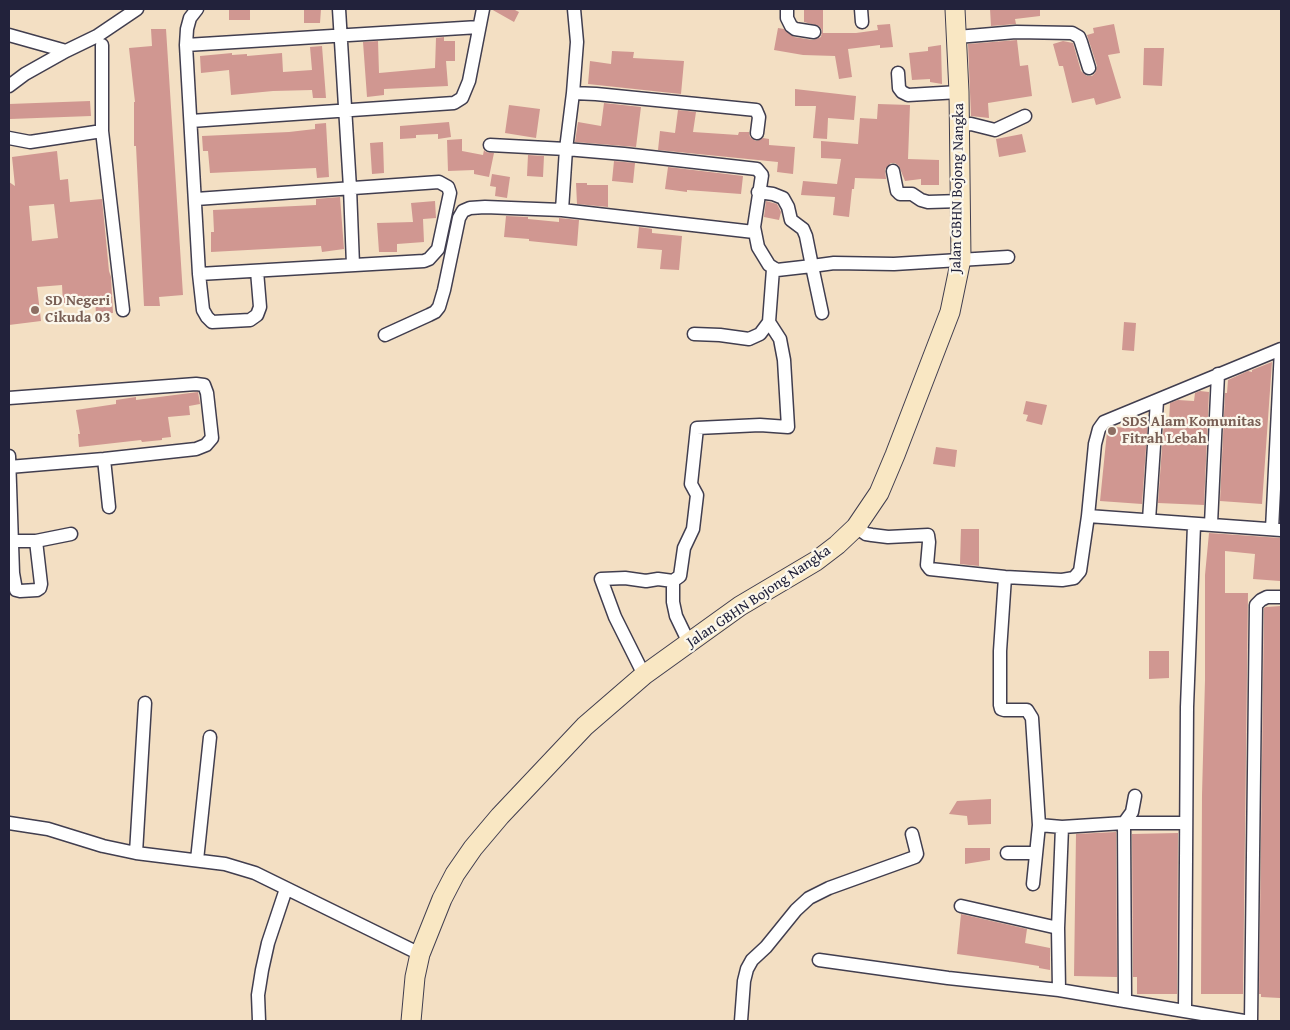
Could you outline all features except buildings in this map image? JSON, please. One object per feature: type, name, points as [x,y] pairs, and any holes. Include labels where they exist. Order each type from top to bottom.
[{"type":"street","points":[[9,86],[24,74],[97,36],[137,9]]},
{"type":"street","points":[[197,9],[190,18],[186,45],[199,274],[203,310],[207,317],[212,322],[250,320],[257,315],[260,307],[257,272]]},
{"type":"street","points":[[338,9],[346,112],[353,265]]},
{"type":"street","points":[[191,121],[346,112],[454,103],[462,98],[469,81],[483,9]]},
{"type":"street","points":[[562,210],[577,42],[574,9]]},
{"type":"street","points":[[787,9],[787,18],[791,26],[795,29],[814,32]]},
{"type":"street","points":[[861,9],[862,22]]},
{"type":"street","name":"Jalan GBHN Bojong Nangka","points":[[411,1021],[420,954],[442,899],[455,874],[473,848],[500,816],[585,726],[644,675],[740,606],[816,561],[837,545],[856,526],[870,507],[886,476],[931,364],[950,312],[961,259],[959,92],[954,9]]},
{"type":"street","points":[[186,45],[479,27]]},
{"type":"street","points":[[956,37],[1016,32],[1072,33],[1079,37],[1089,68]]},
{"type":"street","points":[[9,36],[66,51]]},
{"type":"street","points":[[102,45],[102,131],[123,310]]},
{"type":"street","points":[[898,73],[899,88],[908,95],[959,92]]},
{"type":"street","points":[[573,93],[756,110],[759,117],[757,133]]},
{"type":"street","points":[[959,125],[972,124],[994,130],[1025,116]]},
{"type":"street","points":[[9,138],[30,142],[102,131]]},
{"type":"street","points":[[490,145],[566,149],[757,169],[762,175],[758,192],[754,232],[758,247],[773,269],[769,322],[760,334],[749,339],[694,334]]},
{"type":"street","points":[[893,171],[896,191],[900,194],[914,194],[921,200],[928,202],[961,201]]},
{"type":"street","points":[[196,199],[439,182],[448,187],[450,193],[438,249],[430,259],[424,261],[199,274]]},
{"type":"street","points":[[758,192],[773,194],[783,198],[788,207],[791,220],[803,229],[822,313]]},
{"type":"street","points":[[385,335],[435,312],[439,307],[459,218],[463,212],[470,208],[484,206],[562,210],[754,232]]},
{"type":"street","points":[[773,269],[783,271],[834,262],[894,264],[1008,257]]},
{"type":"street","points":[[644,675],[615,617],[601,579],[625,578],[646,581],[658,579],[673,581],[680,576],[684,548],[693,529],[697,495],[691,484],[697,428],[760,425],[788,427],[784,360],[780,339],[769,322]]},
{"type":"street","points":[[856,526],[866,534],[872,535],[888,537],[928,535],[927,565],[930,569],[1005,577],[1070,579],[1076,576],[1081,568],[1095,444],[1099,429],[1104,422],[1281,349],[1277,529],[1211,524],[1194,525],[1088,516]]},
{"type":"street","points":[[1211,524],[1218,374]]},
{"type":"street","points":[[9,398],[196,384],[204,386],[207,393],[212,438],[206,445],[196,449],[9,467]]},
{"type":"street","points":[[1150,520],[1157,401]]},
{"type":"street","points":[[9,456],[11,573],[16,590],[20,592],[37,590],[42,584],[36,540]]},
{"type":"street","points":[[104,459],[109,507]]},
{"type":"street","points":[[1185,1011],[1188,669],[1194,525]]},
{"type":"street","points":[[11,541],[36,540],[71,534]]},
{"type":"street","points":[[1005,577],[1000,651],[1000,705],[1001,709],[1004,710],[1023,709],[1028,710],[1031,714],[1039,825],[1033,884]]},
{"type":"street","points":[[673,581],[673,602],[676,616],[688,643]]},
{"type":"street","points":[[1251,1021],[1256,605],[1267,597],[1281,597]]},
{"type":"street","points":[[136,853],[146,703]]},
{"type":"street","points":[[197,860],[210,737]]},
{"type":"street","points":[[1125,1001],[1124,823],[1132,812],[1135,796]]},
{"type":"street","points":[[9,823],[48,829],[103,846],[136,853],[225,864],[255,873],[420,954]]},
{"type":"street","points":[[1039,825],[1062,827],[1124,823],[1186,823]]},
{"type":"street","points":[[1059,990],[1058,928],[1062,827]]},
{"type":"street","points":[[741,1021],[744,981],[747,969],[752,960],[766,947],[796,910],[809,898],[829,888],[915,856],[917,854],[912,834]]},
{"type":"street","points":[[1007,853],[1036,853]]},
{"type":"street","points":[[259,1021],[258,995],[262,970],[268,943],[286,889]]},
{"type":"street","points":[[961,906],[1058,928]]},
{"type":"street","points":[[819,960],[948,978],[1059,990],[1244,1021]]},
{"type":"place","name":"SD Negeri Cikuda 03","points":[[35,310]]},
{"type":"place","name":"SDS Alam Komunitas Fitrah Lebah","points":[[1112,431]]}]
